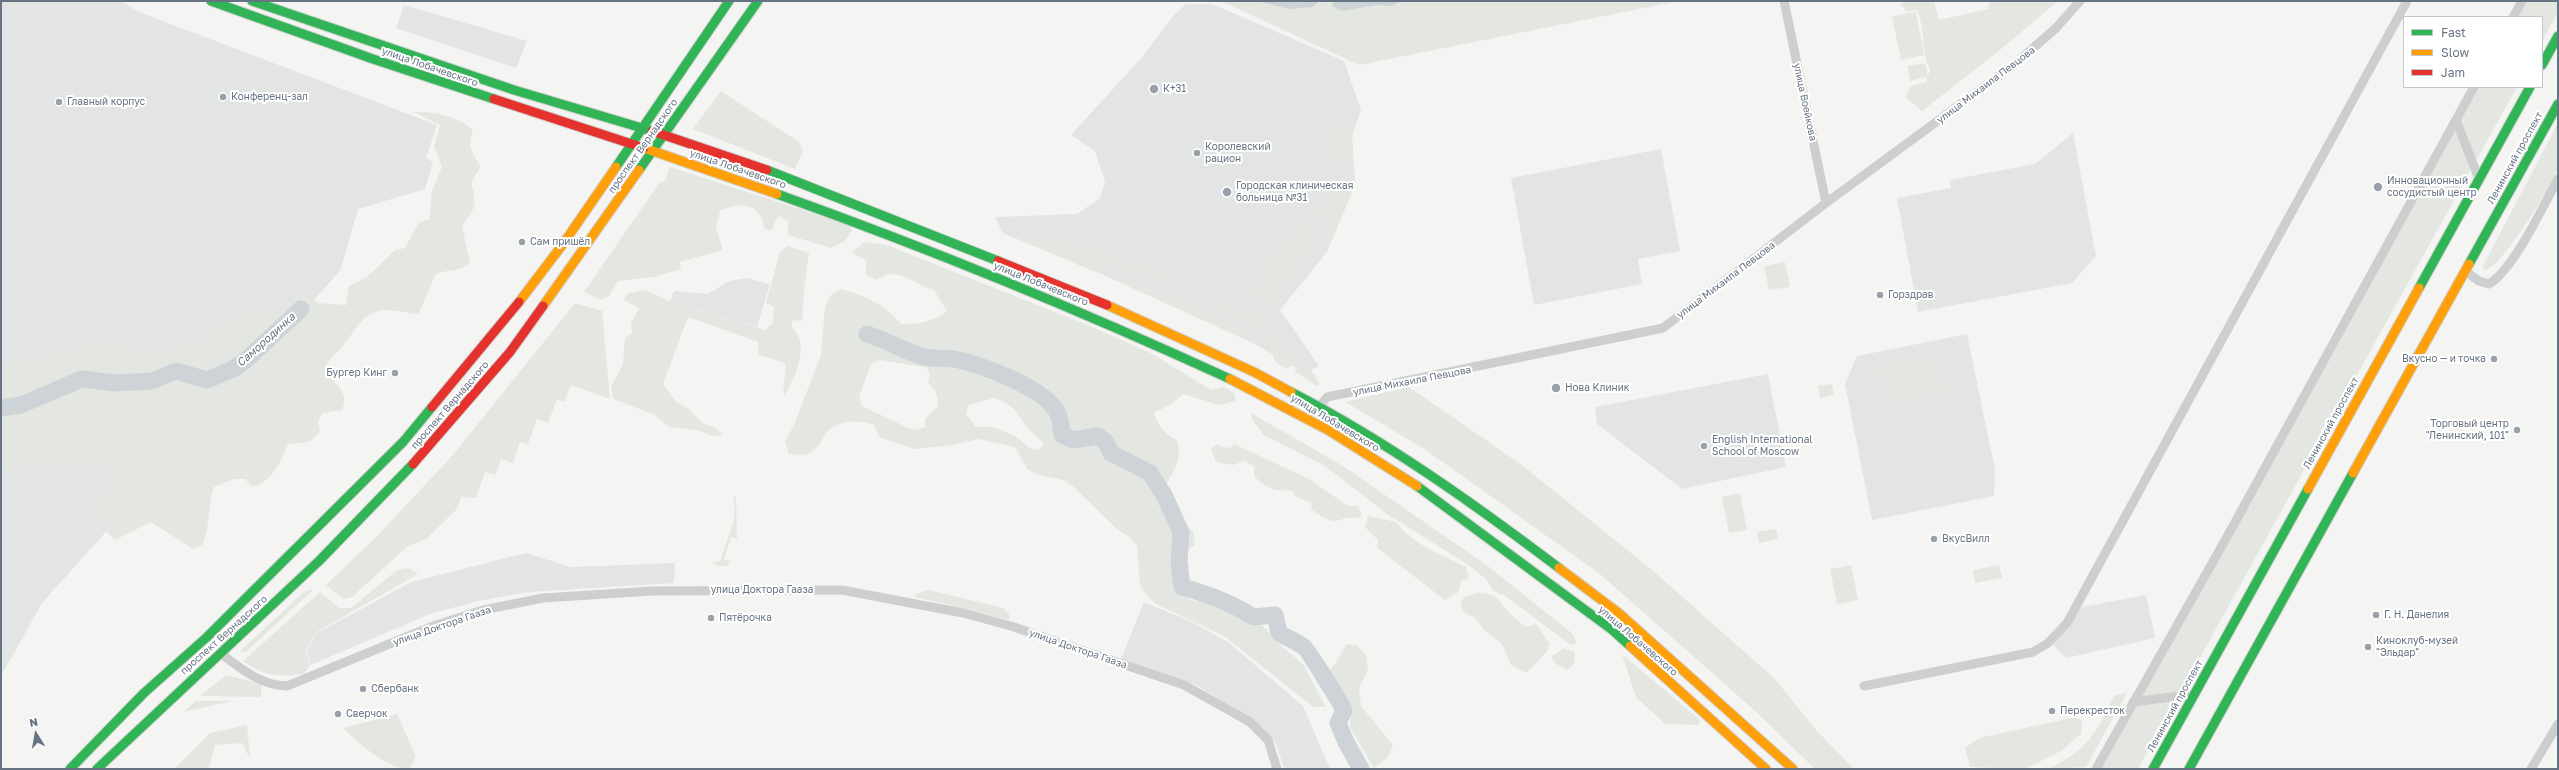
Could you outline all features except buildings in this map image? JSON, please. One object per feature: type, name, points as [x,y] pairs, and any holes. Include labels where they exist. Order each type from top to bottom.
[{"type":"main road","name":"улица Лобачевского","points":[[211,1],[366,57],[836,215],[1102,320],[1251,388],[1312,421],[1424,491],[1611,629],[1766,769]]},
{"type":"main road","name":"улица Лобачевского","points":[[252,1],[514,90],[664,134],[845,198],[1106,305],[1204,347],[1320,406],[1433,476],[1620,614],[1793,769]]},
{"type":"main road","name":"проспект Вернадского","points":[[70,769],[144,692],[213,631],[403,442],[492,336],[550,260],[628,145],[729,1]]},
{"type":"main road","name":"проспект Вернадского","points":[[97,769],[307,573],[407,470],[505,358],[653,153],[664,134],[758,1]]},
{"type":"main road","points":[[2543,63],[2558,36]]},
{"type":"main road","name":"Ленинский проспект","points":[[2153,769],[2529,88]]},
{"type":"main road","name":"Ленинский проспект","points":[[2189,769],[2558,104]]},
{"type":"street","name":"улица Воейкова","points":[[1784,1],[1826,203]]},
{"type":"street","name":"улица Михаила Певцова","points":[[1312,421],[1327,397],[1398,384],[1663,328],[1826,203],[2016,64],[2056,28],[2080,1]]},
{"type":"street","points":[[1864,686],[2033,652],[2048,644],[2067,623],[2407,1]]},
{"type":"street","points":[[2514,16],[2522,1]]},
{"type":"street","points":[[2096,769],[2228,535],[2473,88]]},
{"type":"street","points":[[2456,120],[2479,179]]},
{"type":"street","points":[[2465,271],[2479,281],[2489,284],[2497,279],[2516,252],[2558,179]]},
{"type":"street","name":"улица Доктора Гааза","points":[[220,653],[241,669],[270,685],[287,686],[433,626],[483,610],[536,600],[639,591],[842,590],[949,610],[1005,624],[1184,685],[1250,722],[1268,740],[1277,769]]},
{"type":"street","points":[[2133,702],[2194,694]]},
{"type":"street","points":[[2531,769],[2558,724]]},
{"type":"shaded area","points":[[1,1],[121,1],[139,12],[437,125],[426,158],[433,162],[425,189],[358,209],[340,271],[42,603],[1,676]]},
{"type":"shaded area","points":[[1221,1],[1679,1],[1359,65]]},
{"type":"shaded area","points":[[1257,1],[1316,1],[1317,3],[1312,7],[1290,9]]},
{"type":"shaded area","points":[[1333,1],[1401,1],[1391,6],[1376,5],[1342,11],[1332,6]]},
{"type":"shaded area","points":[[1905,1],[1934,1],[1939,20],[1988,9],[1990,1],[2058,1],[2000,50],[1922,111],[1905,97],[1911,86],[1926,82],[1927,77],[1910,81],[1907,66],[1925,63],[1928,76],[1930,69],[1925,55],[1920,17],[1917,10],[1907,12],[1901,4]]},
{"type":"shaded area","points":[[2526,1],[2558,1],[2558,12],[2543,39],[2543,16],[2518,16]]},
{"type":"shaded area","name":"Городская клиническая больница №31","points":[[1186,4],[1212,4],[1344,61],[1361,110],[1352,136],[1355,185],[1327,252],[1280,310],[1319,366],[1305,373],[1253,343],[1106,276],[1003,233],[995,217],[1077,214],[1100,198],[1105,182],[1095,151],[1071,135],[1143,56],[1174,15]]},
{"type":"shaded area","points":[[404,5],[527,41],[516,68],[396,28]]},
{"type":"shaded area","points":[[1916,12],[1924,55],[1901,60],[1892,16]]},
{"type":"shaded area","points":[[2478,88],[2516,88],[2138,769],[2099,769],[2232,536]]},
{"type":"shaded area","points":[[721,91],[799,142],[803,152],[795,169],[693,129]]},
{"type":"shaded area","points":[[413,112],[428,112],[445,115],[460,121],[473,130],[470,141],[471,149],[481,166],[471,183],[475,202],[474,206],[470,215],[462,226],[470,263],[462,268],[435,275],[419,313],[411,314],[387,310],[378,311],[364,318],[342,347],[329,361],[324,371],[337,384],[343,393],[344,403],[342,410],[323,413],[318,421],[320,432],[309,442],[288,444],[279,464],[265,481],[252,487],[245,479],[234,479],[214,487],[210,501],[207,530],[202,545],[193,549],[151,522],[115,540],[104,526],[102,517],[101,507],[107,468],[102,462],[1,469],[1,367],[99,341],[136,351],[185,348],[227,325],[243,313],[262,309],[282,311],[291,307],[294,298],[303,293],[318,303],[346,305],[349,286],[367,277],[395,250],[405,248],[419,222],[429,220],[432,191],[442,167],[434,146],[440,125]]},
{"type":"shaded area","points":[[1352,122],[1356,123],[1352,136],[1355,185],[1327,252],[1326,230],[1315,212],[1337,183],[1349,183],[1348,159],[1336,160],[1320,149],[1322,142],[1327,143],[1330,129],[1339,126],[1347,131]]},
{"type":"shaded area","points":[[2558,123],[2558,167],[2555,176],[2526,224],[2513,242],[2492,266],[2485,270],[2482,268]]},
{"type":"shaded area","points":[[2073,133],[2096,256],[2072,283],[1918,312],[1897,198],[1951,188],[1950,180],[2035,164]]},
{"type":"shaded area","points":[[1661,149],[1680,251],[1638,259],[1642,284],[1534,305],[1511,178]]},
{"type":"shaded area","points":[[670,167],[849,225],[852,231],[845,241],[831,248],[788,235],[788,221],[778,216],[771,231],[764,228],[759,213],[754,209],[748,206],[734,206],[720,211],[716,228],[723,250],[680,262],[681,269],[654,277],[618,281],[609,296],[601,300],[584,292],[660,182],[665,181]]},
{"type":"shaded area","points":[[1298,180],[1309,190],[1300,201],[1288,192]]},
{"type":"shaded area","points":[[1305,221],[1312,228],[1315,243],[1271,307],[1243,294],[1247,287],[1254,289],[1261,273],[1256,267],[1257,259],[1280,257],[1286,248],[1285,244],[1299,225]]},
{"type":"shaded area","points":[[1015,238],[1072,241],[1111,253],[1176,279],[1175,282],[1167,285],[1129,271],[1109,267],[1100,268],[1093,271]]},
{"type":"shaded area","points":[[864,242],[887,245],[1085,324],[1149,352],[1211,390],[1225,387],[1235,394],[1235,401],[1219,405],[1183,394],[1173,403],[1154,413],[1162,430],[1177,440],[1179,449],[1177,464],[1160,498],[1170,521],[1184,525],[1193,531],[1195,545],[1171,561],[1183,595],[1193,601],[1205,601],[1260,624],[1269,632],[1275,641],[1303,664],[1326,707],[1313,707],[1224,636],[1156,604],[1146,595],[1140,584],[1137,546],[1128,536],[1118,530],[1074,487],[1063,480],[1038,475],[1027,469],[1015,447],[978,439],[953,445],[914,449],[879,437],[874,425],[862,422],[850,422],[833,427],[828,431],[811,453],[801,455],[789,454],[785,442],[794,425],[821,355],[825,306],[831,295],[841,289],[866,298],[888,311],[901,324],[926,322],[947,311],[934,290],[908,278],[888,274],[877,280],[866,275],[866,260],[852,253]],"holes":[[[879,360],[926,367],[930,374],[928,383],[936,393],[938,406],[925,419],[925,427],[916,430],[908,428],[862,406],[859,397],[871,364]],[[994,398],[1001,400],[1010,406],[1026,426],[1044,444],[1038,450],[1029,448],[1017,437],[993,427],[976,427],[966,414],[969,405]]]},
{"type":"shaded area","points":[[788,246],[809,253],[802,321],[793,320],[791,325],[798,335],[801,348],[799,363],[794,378],[784,397],[785,363],[759,355],[758,342],[688,317],[663,384],[675,401],[689,409],[701,422],[717,429],[723,435],[713,436],[696,430],[669,427],[653,414],[613,399],[611,387],[623,364],[625,338],[632,333],[631,324],[639,308],[623,300],[628,293],[645,290],[670,301],[765,330],[772,324],[774,307],[766,303],[780,252]]},
{"type":"shaded area","points":[[1785,262],[1790,287],[1769,290],[1764,266]]},
{"type":"shaded area","points":[[1109,275],[1150,287],[1244,330],[1252,334],[1253,343],[1106,276]]},
{"type":"shaded area","points":[[747,278],[770,284],[757,327],[670,301],[674,291],[708,294],[729,281]]},
{"type":"shaded area","points":[[1216,297],[1267,319],[1268,327],[1265,336],[1251,325],[1215,305],[1213,302]]},
{"type":"shaded area","points":[[575,303],[602,311],[610,399],[571,385],[564,402],[557,399],[548,423],[537,419],[528,444],[520,442],[513,463],[501,459],[495,475],[485,472],[476,498],[461,497],[457,509],[426,539],[408,546],[352,597],[343,599],[326,585],[377,536],[452,456]]},
{"type":"shaded area","points":[[1272,332],[1290,357],[1297,362],[1287,369],[1275,362],[1267,339]]},
{"type":"shaded area","points":[[1967,334],[1995,470],[1994,496],[1872,520],[1845,384],[1857,356]]},
{"type":"shaded area","points":[[1940,354],[1947,391],[1885,403],[1877,366]]},
{"type":"shaded area","points":[[1299,365],[1305,373],[1311,370],[1320,384],[1317,386],[1294,371]]},
{"type":"shaded area","name":"English International School of Moscow","points":[[1768,374],[1786,467],[1682,489],[1597,424],[1595,407]]},
{"type":"shaded area","points":[[1832,384],[1834,395],[1820,398],[1818,386]]},
{"type":"shaded area","points":[[1409,387],[1522,465],[1652,570],[1774,678],[1817,731],[1854,769],[1815,769],[1753,709],[1600,574],[1423,448],[1345,402]]},
{"type":"shaded area","points":[[1251,413],[1343,466],[1488,566],[1573,634],[1577,644],[1571,645],[1504,595],[1493,591],[1486,579],[1467,564],[1387,514],[1325,466],[1264,435],[1253,421]]},
{"type":"shaded area","points":[[1217,444],[1221,447],[1230,448],[1234,444],[1309,479],[1348,506],[1358,506],[1362,514],[1360,518],[1346,518],[1337,521],[1328,520],[1312,510],[1311,503],[1294,496],[1293,491],[1275,490],[1264,485],[1254,476],[1254,466],[1244,461],[1233,465],[1216,462],[1211,449]]},
{"type":"shaded area","points":[[1740,493],[1747,530],[1729,533],[1722,497]]},
{"type":"shaded area","points":[[736,495],[737,539],[731,537],[724,559],[730,561],[728,566],[717,566],[712,562],[720,561],[735,517],[733,516],[735,509],[733,499]]},
{"type":"shaded area","points":[[1368,516],[1396,522],[1410,537],[1419,543],[1466,567],[1469,579],[1461,580],[1459,591],[1445,600],[1377,548],[1378,540],[1365,527]]},
{"type":"shaded area","points":[[1776,529],[1778,539],[1759,543],[1757,532]]},
{"type":"shaded area","points":[[526,553],[571,567],[675,563],[674,583],[528,592],[478,601],[430,614],[311,665],[307,651],[317,633],[411,582]]},
{"type":"shaded area","points":[[1851,565],[1858,600],[1837,604],[1830,569]]},
{"type":"shaded area","points":[[1999,565],[2002,578],[1975,583],[1973,570]]},
{"type":"shaded area","points":[[409,568],[418,574],[317,632],[306,650],[310,666],[304,674],[272,675],[258,670],[243,661],[320,592],[339,608],[351,608],[397,570]]},
{"type":"shaded area","points":[[314,589],[247,651],[239,652],[305,591]]},
{"type":"shaded area","points":[[929,590],[1003,608],[1009,614],[1009,620],[915,597],[916,594]]},
{"type":"shaded area","points":[[1476,593],[1494,596],[1510,614],[1525,627],[1536,624],[1550,644],[1547,652],[1526,673],[1511,665],[1502,644],[1485,631],[1475,618],[1462,611],[1461,601],[1465,597]]},
{"type":"shaded area","points":[[2146,595],[2155,638],[2066,658],[2053,644],[2082,607]]},
{"type":"shaded area","points":[[1144,602],[1192,622],[1228,642],[1303,706],[1330,769],[1284,769],[1276,743],[1252,720],[1196,685],[1121,659]]},
{"type":"shaded area","points":[[1347,644],[1356,645],[1366,655],[1368,670],[1359,688],[1361,706],[1393,745],[1388,757],[1374,768],[1350,727],[1351,711],[1329,670],[1335,665]]},
{"type":"shaded area","points":[[1564,648],[1575,652],[1574,664],[1568,670],[1555,663],[1551,657]]},
{"type":"shaded area","points":[[1622,654],[1699,719],[1700,724],[1665,724],[1636,697]]},
{"type":"shaded area","points":[[226,675],[261,684],[261,697],[200,696]]},
{"type":"shaded area","points":[[2127,693],[2086,767],[2048,769],[2073,755],[2089,740],[2114,696]]},
{"type":"shaded area","points":[[196,701],[233,701],[183,712]]},
{"type":"shaded area","points":[[397,714],[416,757],[409,769],[392,765],[383,760],[365,748],[343,728]]},
{"type":"shaded area","points":[[2076,717],[2082,721],[2081,734],[2061,751],[2025,769],[1970,767],[1965,748],[1979,738]]},
{"type":"shaded area","points":[[247,725],[250,759],[242,743],[215,745],[209,769],[174,769],[210,733]]},
{"type":"waterway","name":"Самородинка","points":[[1,408],[21,405],[82,379],[114,383],[152,381],[176,371],[207,380],[233,369],[247,359],[301,309]]},
{"type":"waterway","name":"Самородинка","points":[[867,334],[921,356],[929,358],[950,358],[966,362],[1012,379],[1028,387],[1052,405],[1059,416],[1062,435],[1073,440],[1098,436],[1106,442],[1111,453],[1150,473],[1164,495],[1181,532],[1179,561],[1182,587],[1219,599],[1253,617],[1275,615],[1279,633],[1298,643],[1307,650],[1344,710],[1338,723],[1346,742],[1361,769]]},
{"type":"traffic: fast","points":[[211,1],[373,59],[494,99]]},
{"type":"traffic: fast","points":[[252,1],[514,90],[652,131]]},
{"type":"traffic: fast","points":[[616,167],[729,1]]},
{"type":"traffic: fast","points":[[639,170],[758,1]]},
{"type":"traffic: fast","points":[[2543,63],[2558,36]]},
{"type":"traffic: fast","points":[[2419,288],[2529,88]]},
{"type":"traffic: fast","points":[[2469,264],[2558,104]]},
{"type":"traffic: fast","points":[[767,170],[998,261]]},
{"type":"traffic: fast","points":[[777,194],[835,215],[1006,282],[1118,329],[1230,379]]},
{"type":"traffic: fast","points":[[1291,392],[1395,452],[1494,520],[1559,568]]},
{"type":"traffic: fast","points":[[70,769],[144,693],[207,637],[403,442],[432,407]]},
{"type":"traffic: fast","points":[[97,769],[319,561],[413,464]]},
{"type":"traffic: fast","points":[[2189,769],[2353,473]]},
{"type":"traffic: fast","points":[[1417,486],[1611,629],[1630,646]]},
{"type":"traffic: fast","points":[[2153,769],[2308,489]]},
{"type":"traffic: slow","points":[[644,148],[777,194]]},
{"type":"traffic: slow","points":[[519,302],[563,244],[616,167]]},
{"type":"traffic: slow","points":[[543,306],[639,170]]},
{"type":"traffic: slow","points":[[2353,473],[2469,264]]},
{"type":"traffic: slow","points":[[2308,489],[2419,288]]},
{"type":"traffic: slow","points":[[1107,305],[1254,372],[1291,392]]},
{"type":"traffic: slow","points":[[1230,379],[1328,430],[1417,486]]},
{"type":"traffic: slow","points":[[1559,568],[1620,614],[1793,769]]},
{"type":"traffic: slow","points":[[1630,646],[1766,769]]},
{"type":"traffic: jam","points":[[494,99],[644,148]]},
{"type":"traffic: jam","points":[[652,131],[767,170]]},
{"type":"traffic: jam","points":[[998,261],[1107,305]]},
{"type":"traffic: jam","points":[[432,407],[519,302]]},
{"type":"traffic: jam","points":[[413,464],[510,352],[543,306]]},
{"type":"place","name":"К+31","points":[[1154,89]]},
{"type":"place","name":"Конференц-зал","points":[[223,97]]},
{"type":"place","name":"Главный корпус","points":[[59,102]]},
{"type":"place","name":"Королевский рацион","points":[[1197,153]]},
{"type":"place","name":"Инновационный сосудистый центр","points":[[2378,187]]},
{"type":"place","name":"Городская клиническая больница №31","points":[[1227,192]]},
{"type":"place","name":"Сам пришёл","points":[[522,242]]},
{"type":"place","name":"Горздрав","points":[[1880,295]]},
{"type":"place","name":"Вкусно — и точка","points":[[2494,359]]},
{"type":"place","name":"Бургер Кинг","points":[[395,373]]},
{"type":"place","name":"Нова Клиник","points":[[1556,388]]},
{"type":"place","name":"Торговый центр \"Ленинский, 101\"","points":[[2517,430]]},
{"type":"place","name":"English International School of Moscow","points":[[1704,446]]},
{"type":"place","name":"ВкусВилл","points":[[1934,539]]},
{"type":"place","name":"Г. Н. Данелия","points":[[2376,615]]},
{"type":"place","name":"Пятёрочка","points":[[711,618]]},
{"type":"place","name":"Киноклуб-музей \"Эльдар\"","points":[[2368,647]]},
{"type":"place","name":"Сбербанк","points":[[363,689]]},
{"type":"place","name":"Перекресток","points":[[2052,711]]},
{"type":"place","name":"Сверчок","points":[[338,714]]}]
